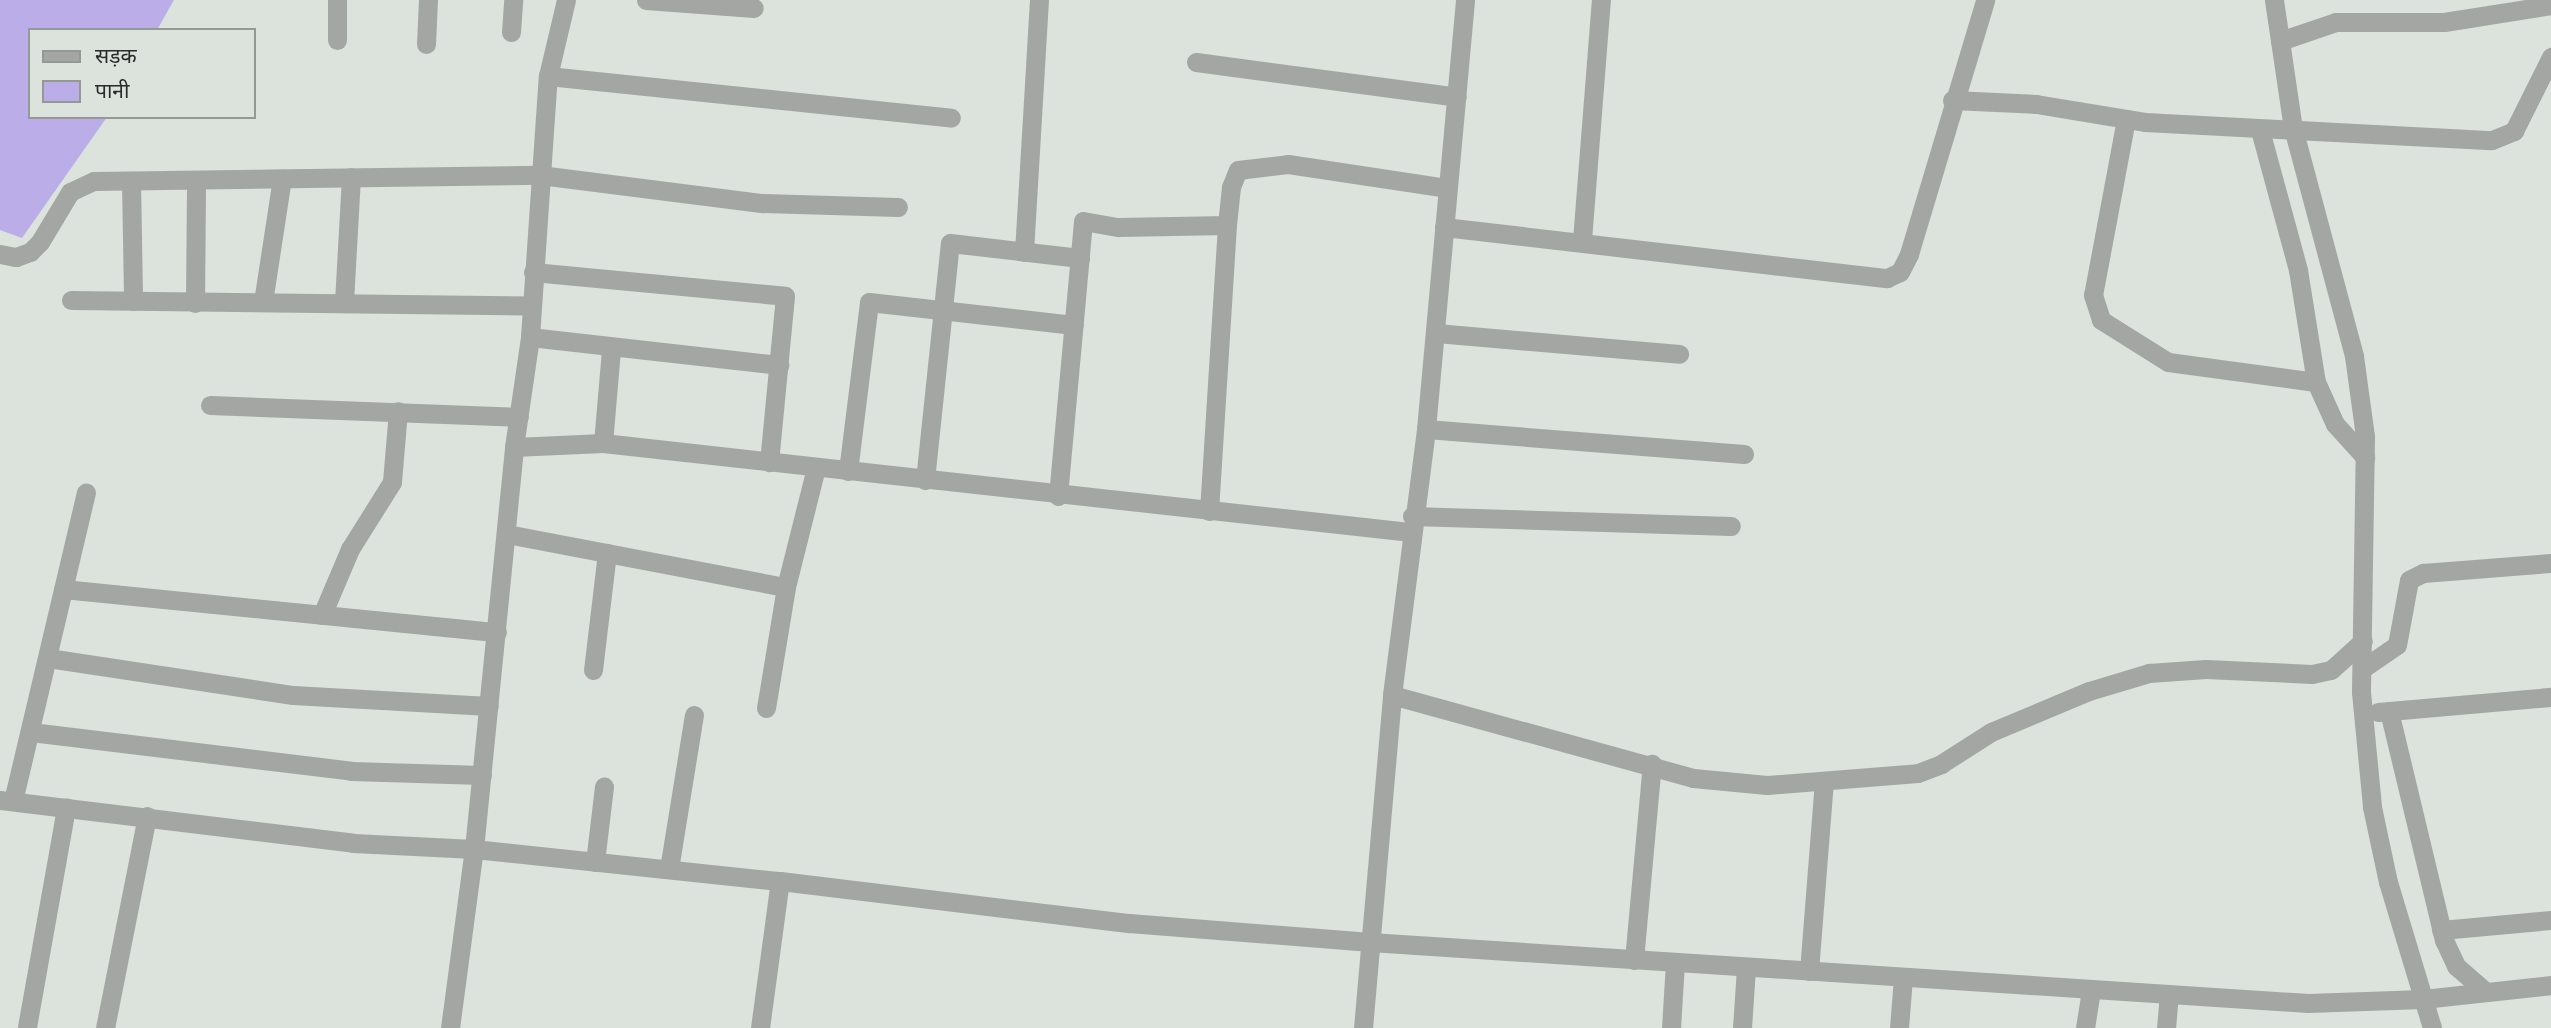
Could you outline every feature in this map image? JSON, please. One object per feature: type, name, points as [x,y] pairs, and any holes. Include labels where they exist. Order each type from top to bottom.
[{"type":"street","points":[[337,0],[337,40]]},
{"type":"street","points":[[426,44],[428,0]]},
{"type":"street","points":[[511,32],[513,0]]},
{"type":"street","points":[[450,1028],[474,849],[514,447],[530,337],[548,76],[566,0]]},
{"type":"street","points":[[646,0],[754,8]]},
{"type":"street","points":[[1024,252],[1039,0]]},
{"type":"street","points":[[1363,1028],[1392,695],[1436,333],[1446,188],[1465,0]]},
{"type":"street","points":[[1582,240],[1601,0]]},
{"type":"street","points":[[1444,227],[1582,240],[1887,278],[1900,272],[1909,254],[1952,100],[1985,0]]},
{"type":"street","points":[[2274,0],[2293,128],[2354,356],[2365,457],[2362,714],[2372,807],[2385,870],[2432,1028]]},
{"type":"street","points":[[2280,41],[2336,22],[2444,22],[2551,5]]},
{"type":"street","points":[[1952,100],[2036,104],[2126,119],[2260,130],[2293,128],[2492,140],[2514,131],[2551,57]]},
{"type":"street","points":[[1196,62],[1457,97]]},
{"type":"street","points":[[548,76],[951,117]]},
{"type":"street","points":[[2126,119],[2093,295],[2101,320],[2168,362],[2316,382]]},
{"type":"street","points":[[2260,130],[2298,270],[2316,382],[2335,424],[2365,457]]},
{"type":"street","points":[[1209,511],[1227,225],[1231,187],[1238,170],[1252,165],[1288,164],[1446,188]]},
{"type":"street","points":[[0,254],[16,257],[30,252],[40,242],[70,192],[82,184],[131,181],[540,175],[763,202],[898,207]]},
{"type":"street","points":[[344,302],[352,177]]},
{"type":"street","points":[[263,302],[282,178]]},
{"type":"street","points":[[131,181],[133,301]]},
{"type":"street","points":[[195,303],[196,181]]},
{"type":"street","points":[[1058,496],[1083,221],[1118,227],[1227,225]]},
{"type":"street","points":[[925,480],[950,243],[1080,258]]},
{"type":"street","points":[[533,272],[785,296],[769,462]]},
{"type":"street","points":[[71,300],[531,306]]},
{"type":"street","points":[[848,471],[869,302],[1073,326]]},
{"type":"street","points":[[1436,333],[1679,354]]},
{"type":"street","points":[[530,337],[611,349],[779,365]]},
{"type":"street","points":[[603,443],[611,349]]},
{"type":"street","points":[[211,405],[519,417]]},
{"type":"street","points":[[322,615],[350,549],[392,482],[398,411]]},
{"type":"street","points":[[1426,429],[1744,454]]},
{"type":"street","points":[[514,447],[603,443],[1209,511],[1412,524],[1731,526]]},
{"type":"street","points":[[766,708],[786,587],[816,468]]},
{"type":"street","points":[[86,493],[31,732],[7,801],[353,843],[474,849],[780,881],[1129,923],[1370,942],[2308,1003],[2423,999],[2551,985]]},
{"type":"street","points":[[507,534],[786,587]]},
{"type":"street","points":[[593,670],[607,553]]},
{"type":"street","points":[[2362,669],[2397,645],[2403,591],[2409,580],[2423,573],[2551,563]]},
{"type":"street","points":[[64,589],[497,632]]},
{"type":"street","points":[[1392,695],[1728,784],[1824,782],[1918,773],[1941,764],[1991,732],[2089,691],[2149,673],[2206,669],[2312,674],[2331,670],[2363,641]]},
{"type":"street","points":[[48,658],[293,695],[489,706]]},
{"type":"street","points":[[2362,714],[2551,697]]},
{"type":"street","points":[[2389,711],[2441,930],[2456,966],[2485,991]]},
{"type":"street","points":[[669,869],[694,715]]},
{"type":"street","points":[[31,732],[351,771],[482,775]]},
{"type":"street","points":[[1634,960],[1652,764]]},
{"type":"street","points":[[1809,971],[1824,782]]},
{"type":"street","points":[[595,862],[604,787]]},
{"type":"street","points":[[27,1027],[66,807]]},
{"type":"street","points":[[105,1028],[147,816]]},
{"type":"street","points":[[760,1028],[780,881]]},
{"type":"street","points":[[2441,930],[2551,919]]},
{"type":"street","points":[[1671,1028],[1675,963]]},
{"type":"street","points":[[1742,1028],[1746,967]]},
{"type":"street","points":[[1899,1028],[1903,977]]},
{"type":"street","points":[[2085,1028],[2091,989]]},
{"type":"street","points":[[2165,1028],[2169,994]]},
{"type":"water","points":[[0,0],[174,0],[158,28],[28,28],[28,119],[106,119],[22,238],[0,230]]}]
